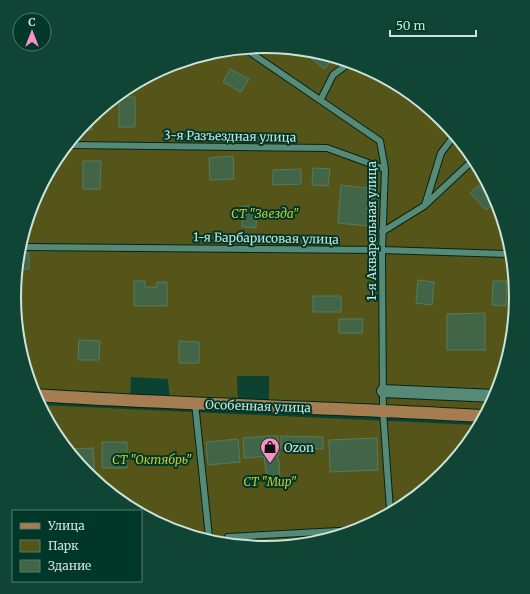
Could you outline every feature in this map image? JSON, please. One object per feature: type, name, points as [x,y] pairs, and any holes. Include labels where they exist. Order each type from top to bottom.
[{"type":"main road","name":"Особенная улица","points":[[42,396],[121,401],[478,416]]},
{"type":"street","points":[[383,391],[488,396]]},
{"type":"lane","name":"1-я Акварельная улица","points":[[253,54],[321,99],[380,141],[385,168],[382,232],[383,411],[390,506]]},
{"type":"lane","points":[[321,99],[334,75],[344,67]]},
{"type":"lane","points":[[424,206],[441,154],[451,140]]},
{"type":"lane","name":"3-я Разъездная улица","points":[[75,144],[328,148],[385,168]]},
{"type":"lane","points":[[382,232],[424,206],[469,163]]},
{"type":"lane","name":"1-я Барбарисовая улица","points":[[26,247],[382,250],[505,254]]},
{"type":"lane","points":[[195,403],[209,534]]},
{"type":"lane","points":[[228,537],[333,531]]},
{"type":"green space","name":"СТ \"Звезда\"","points":[[265,53],[297,55],[328,61],[343,66],[373,78],[401,94],[438,124],[459,148],[484,189],[501,234],[507,265],[509,297],[507,329],[504,345],[496,375],[479,414],[269,406],[269,376],[237,376],[238,409],[170,403],[168,379],[131,377],[130,402],[42,394],[29,360],[23,329],[21,297],[23,265],[29,234],[46,189],[71,148],[92,124],[116,103],[157,78],[202,61],[233,55]]},
{"type":"green space","name":"СТ \"Мир\"","points":[[46,405],[473,425],[459,446],[438,470],[414,491],[373,516],[328,533],[297,539],[265,541],[233,539],[202,533],[157,516],[129,500],[92,470],[71,446]]},
{"type":"building","points":[[309,57],[330,62],[325,69]]},
{"type":"building","points":[[230,69],[249,79],[241,92],[223,82]]},
{"type":"building","points":[[125,97],[135,97],[135,127],[119,127],[119,101]]},
{"type":"building","points":[[92,124],[92,130],[87,130]]},
{"type":"building","points":[[233,156],[234,179],[210,180],[209,158]]},
{"type":"building","points":[[83,161],[101,161],[100,189],[83,189]]},
{"type":"building","points":[[313,168],[330,169],[328,186],[312,185]]},
{"type":"building","points":[[301,169],[301,184],[273,185],[273,170]]},
{"type":"building","points":[[341,185],[367,188],[367,195],[378,196],[375,223],[367,226],[338,223]]},
{"type":"building","points":[[479,185],[485,191],[491,206],[486,210],[470,193]]},
{"type":"building","points":[[243,206],[257,207],[256,228],[242,227]]},
{"type":"building","points":[[25,253],[29,253],[29,269],[23,269]]},
{"type":"building","points":[[418,280],[434,282],[432,305],[416,303]]},
{"type":"building","points":[[134,281],[145,281],[145,287],[157,287],[157,282],[167,282],[167,306],[134,306]]},
{"type":"building","points":[[493,281],[507,281],[506,306],[492,305]]},
{"type":"building","points":[[313,296],[341,296],[341,312],[313,312]]},
{"type":"building","points":[[485,313],[485,350],[447,350],[447,314]]},
{"type":"building","points":[[339,319],[363,319],[362,333],[339,333]]},
{"type":"building","points":[[79,340],[100,341],[99,360],[78,360]]},
{"type":"building","points":[[179,341],[199,342],[199,363],[179,363]]},
{"type":"building","points":[[269,436],[271,456],[244,458],[243,438]]},
{"type":"building","points":[[269,436],[278,436],[279,455],[271,456]]},
{"type":"building","points":[[281,436],[323,437],[323,449],[281,448]]},
{"type":"building","points":[[377,438],[378,470],[330,472],[329,440]]},
{"type":"building","points":[[238,439],[240,462],[208,465],[206,442]]},
{"type":"building","points":[[102,442],[127,442],[127,468],[102,468]]},
{"type":"building","points":[[93,448],[95,472],[92,470],[74,449]]},
{"type":"building","points":[[277,456],[279,461],[280,483],[268,484],[264,458]]},
{"type":"place","name":"Ozon","points":[[270,464]]},
{"type":"park label","name":"СТ \"Октябрь\"","points":[[152,459]]}]
